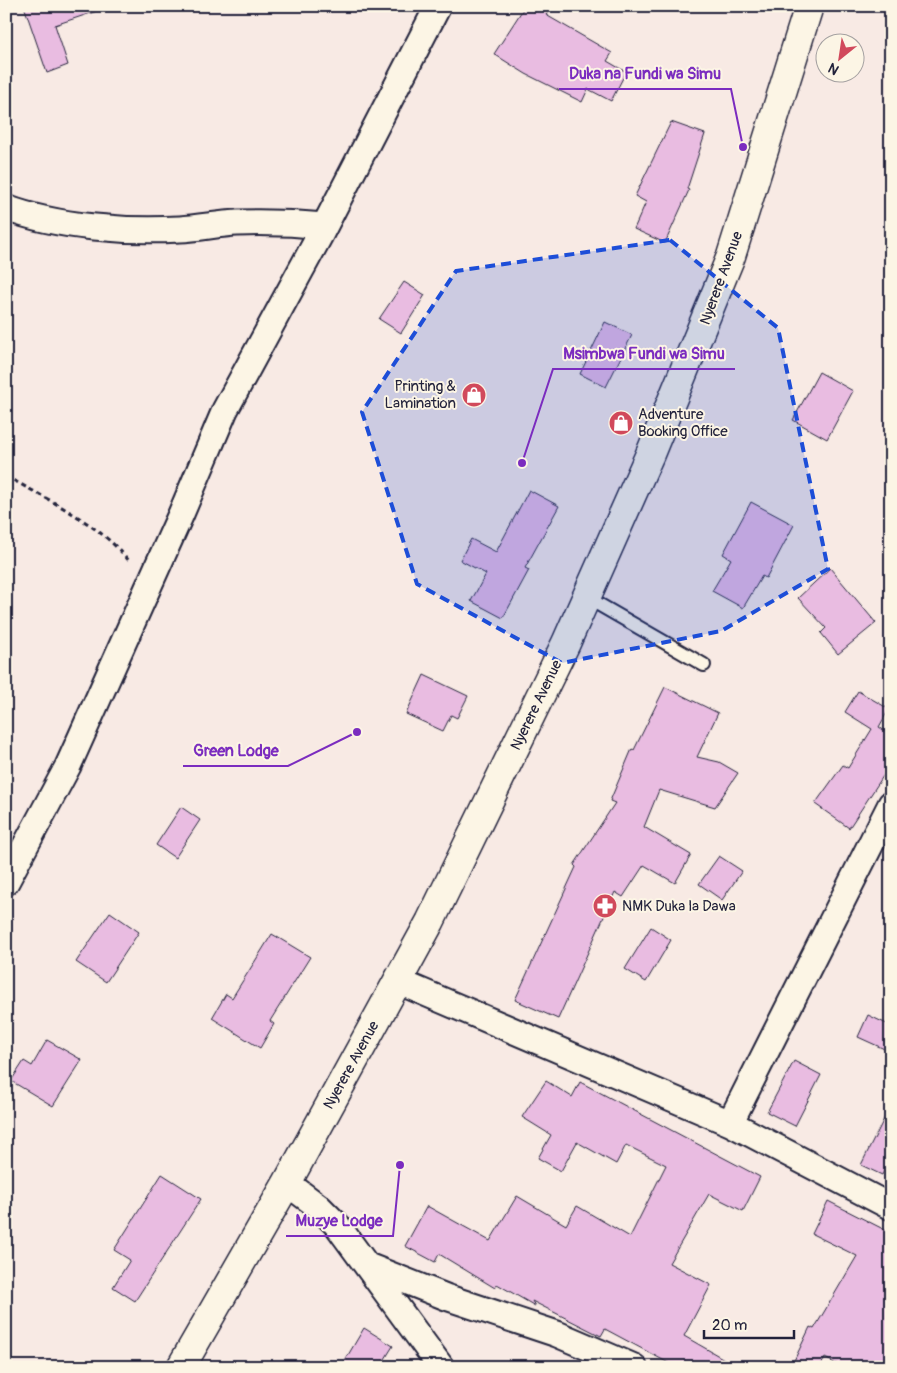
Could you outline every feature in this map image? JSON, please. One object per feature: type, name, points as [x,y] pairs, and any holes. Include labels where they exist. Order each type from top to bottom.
[{"type":"main road","name":"Nyerere Avenue","points":[[181,1367],[287,1183],[430,922],[586,597],[650,454],[731,256],[809,6]]},
{"type":"street","points":[[6,882],[68,766],[225,410],[428,30],[438,6]]},
{"type":"street","points":[[6,208],[31,217],[59,223],[122,228],[180,229],[235,223],[324,226]]},
{"type":"street","points":[[730,1123],[891,804]]},
{"type":"street","points":[[397,981],[730,1123],[891,1207]]},
{"type":"street","points":[[287,1183],[319,1207],[337,1225],[441,1367]]},
{"type":"street","points":[[368,1266],[446,1296],[557,1334],[634,1367]]},
{"type":"lane","points":[[586,597],[704,665]]},
{"type":"path","points":[[6,476],[69,512],[112,542],[149,586]]},
{"type":"highlighted area","points":[[670,240],[778,328],[828,569],[721,631],[562,663],[417,584],[362,412],[456,271]]},
{"type":"building","points":[[24,6],[96,6],[97,11],[55,25],[68,65],[47,73]]},
{"type":"building","points":[[525,6],[552,6],[546,15],[612,53],[607,61],[626,72],[611,101],[588,89],[582,102],[526,74],[494,54]]},
{"type":"building","points":[[671,122],[705,134],[687,189],[689,190],[665,243],[634,229],[646,202],[635,196]]},
{"type":"building","points":[[404,282],[425,295],[401,333],[379,319]]},
{"type":"building","points":[[605,322],[632,335],[606,387],[580,374]]},
{"type":"building","points":[[819,372],[853,391],[827,439],[793,420]]},
{"type":"building","points":[[529,490],[559,506],[525,568],[529,570],[503,618],[471,601],[486,574],[460,560],[471,539],[496,552]]},
{"type":"building","points":[[751,502],[794,525],[766,578],[762,576],[743,608],[712,591],[731,559],[723,554]]},
{"type":"building","points":[[830,568],[876,623],[838,654],[821,633],[826,628],[798,598]]},
{"type":"building","points":[[424,675],[468,696],[457,718],[451,715],[443,731],[406,714]]},
{"type":"building","points":[[665,687],[718,713],[697,757],[719,762],[738,773],[715,807],[659,790],[644,827],[691,855],[675,883],[644,865],[623,897],[615,892],[558,1019],[515,1000],[576,867],[574,865],[615,803],[610,801],[632,749],[634,750]]},
{"type":"building","points":[[858,691],[889,709],[879,727],[891,735],[891,764],[849,828],[815,804],[843,765],[848,768],[872,729],[845,712]]},
{"type":"building","points":[[181,807],[200,820],[175,858],[156,845]]},
{"type":"building","points":[[719,856],[742,871],[722,900],[699,884]]},
{"type":"building","points":[[110,912],[139,932],[106,982],[76,962]]},
{"type":"building","points":[[651,927],[671,940],[646,982],[625,969]]},
{"type":"building","points":[[272,934],[310,957],[270,1021],[274,1024],[260,1048],[212,1018],[226,994],[232,998]]},
{"type":"building","points":[[868,1015],[891,1026],[891,1052],[858,1037]]},
{"type":"building","points":[[47,1040],[82,1060],[53,1106],[11,1081],[24,1061],[32,1066]]},
{"type":"building","points":[[794,1061],[821,1075],[795,1126],[767,1112]]},
{"type":"building","points":[[546,1081],[572,1097],[580,1082],[760,1177],[743,1211],[709,1194],[669,1263],[711,1285],[684,1336],[738,1367],[676,1367],[605,1329],[601,1336],[532,1301],[535,1306],[497,1284],[495,1288],[439,1254],[435,1262],[405,1246],[427,1206],[490,1241],[517,1196],[566,1225],[577,1206],[630,1237],[666,1165],[626,1145],[616,1164],[577,1142],[561,1171],[538,1158],[551,1135],[522,1117]]},
{"type":"building","points":[[891,1105],[891,1157],[882,1175],[861,1165]]},
{"type":"building","points":[[162,1174],[201,1199],[135,1301],[113,1287],[130,1260],[114,1250]]},
{"type":"building","points":[[828,1201],[891,1233],[891,1367],[842,1367],[825,1358],[820,1367],[791,1367],[810,1327],[814,1329],[857,1256],[812,1234]]},
{"type":"building","points":[[364,1328],[393,1346],[380,1367],[341,1367]]},
{"type":"place","name":"Duka na Fundi wa Simu","points":[[743,147]]},
{"type":"place","name":"Printing & Lamination","points":[[474,395]]},
{"type":"place","name":"Adventure Booking Office","points":[[621,423]]},
{"type":"place","name":"Msimbwa Fundi wa Simu","points":[[522,463]]},
{"type":"place","name":"Green Lodge","points":[[357,732]]},
{"type":"place","name":"NMK Duka la Dawa","points":[[605,906]]},
{"type":"place","name":"Muzye Lodge","points":[[400,1165]]}]
